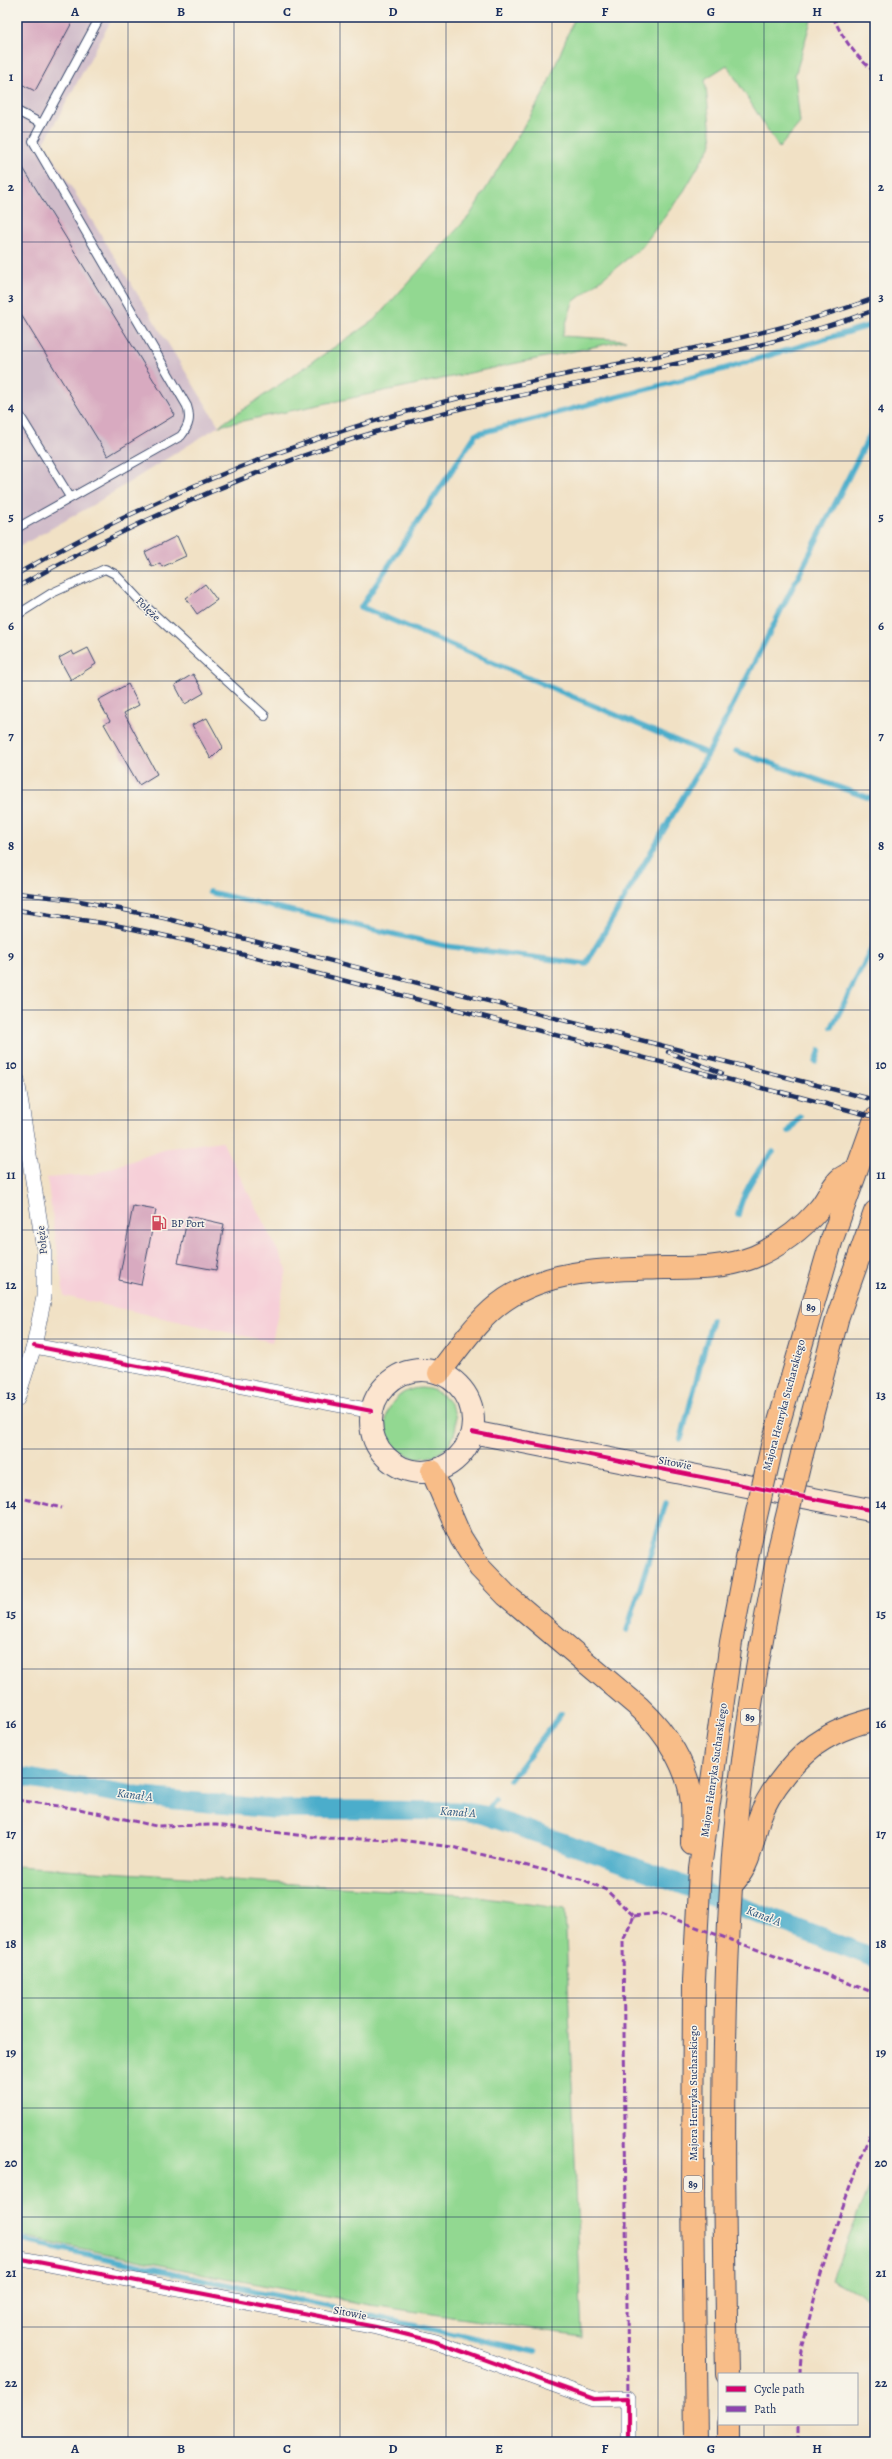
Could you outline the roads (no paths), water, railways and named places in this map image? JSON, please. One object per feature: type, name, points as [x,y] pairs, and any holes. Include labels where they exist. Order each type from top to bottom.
[{"type":"highway","name":"Majora Henryka Sucharskiego","points":[[696,2442],[693,2192],[694,1980],[700,1869],[731,1642],[750,1543],[772,1446],[832,1239],[875,1119]]},
{"type":"highway","points":[[440,1374],[486,1317],[505,1300],[524,1289],[569,1274],[600,1270],[703,1267],[731,1264],[753,1257],[779,1244],[802,1226],[820,1209],[840,1180],[856,1170]]},
{"type":"highway","name":"89","points":[[727,2373],[724,2123],[727,1994],[731,1886],[751,1708],[779,1549],[802,1454],[838,1316],[875,1212]]},
{"type":"highway","points":[[432,1472],[461,1538],[480,1568],[506,1595],[650,1718],[671,1746],[687,1782],[692,1803],[692,1857],[700,1869]]},
{"type":"highway","points":[[731,1886],[746,1868],[760,1817],[782,1778],[823,1739],[849,1726],[875,1719]]},
{"type":"highway","points":[[728,2425],[728,2442]]},
{"type":"street","name":"Połęże","points":[[17,1080],[44,1249],[44,1297],[34,1346],[17,1399]]},
{"type":"street","points":[[34,1346],[372,1411]]},
{"type":"street","points":[[415,1370],[440,1374],[460,1387],[467,1397],[473,1420],[472,1432],[461,1454],[448,1465],[432,1472],[409,1471],[390,1461],[382,1453],[372,1433],[372,1411],[376,1399],[392,1380],[415,1370]]},
{"type":"street","name":"Sitowie","points":[[472,1432],[875,1511]]},
{"type":"street","name":"Sitowie","points":[[17,2258],[376,2328],[436,2342],[594,2399],[628,2398],[628,2442]]},
{"type":"lane","points":[[17,528],[181,436],[188,427],[190,416],[187,406],[33,141],[100,17]]},
{"type":"lane","points":[[17,111],[42,124]]},
{"type":"lane","points":[[17,411],[70,497]]},
{"type":"lane","name":"Połęże","points":[[17,615],[52,593],[105,569],[115,574],[142,603],[265,716]]},
{"type":"waterway","points":[[875,324],[720,370],[476,434],[361,607],[708,754],[875,425]]},
{"type":"waterway","points":[[736,751],[875,800]]},
{"type":"waterway","points":[[209,892],[446,946],[586,964],[708,754]]},
{"type":"waterway","points":[[832,1027],[875,942]]},
{"type":"waterway","points":[[816,1062],[820,1050]]},
{"type":"waterway","points":[[789,1131],[800,1117]]},
{"type":"waterway","points":[[738,1215],[743,1197],[751,1181],[773,1152]]},
{"type":"waterway","points":[[681,1439],[712,1320]]},
{"type":"waterway","points":[[627,1630],[666,1503]]},
{"type":"waterway","points":[[510,1780],[561,1714]]},
{"type":"waterway","name":"Kanał A","points":[[17,1776],[134,1796],[273,1809],[462,1811],[484,1815],[654,1874],[875,1958]]},
{"type":"waterway","points":[[484,1815],[495,1800]]},
{"type":"waterway","points":[[17,2239],[536,2352]]},
{"type":"railway","points":[[17,574],[123,518],[177,493],[232,470],[344,430],[459,398],[668,354],[773,330],[875,298]]},
{"type":"railway","points":[[17,587],[70,558],[179,506],[234,482],[347,441],[405,423],[463,408],[723,354],[825,327],[875,310]]},
{"type":"railway","points":[[17,893],[75,900],[164,918],[875,1100]]},
{"type":"railway","points":[[17,910],[115,925],[198,943],[785,1094]]},
{"type":"railway","points":[[668,1052],[722,1073]]},
{"type":"railway","points":[[781,1092],[875,1117]]},
{"type":"place","name":"BP Port","points":[[159,1223]]}]
